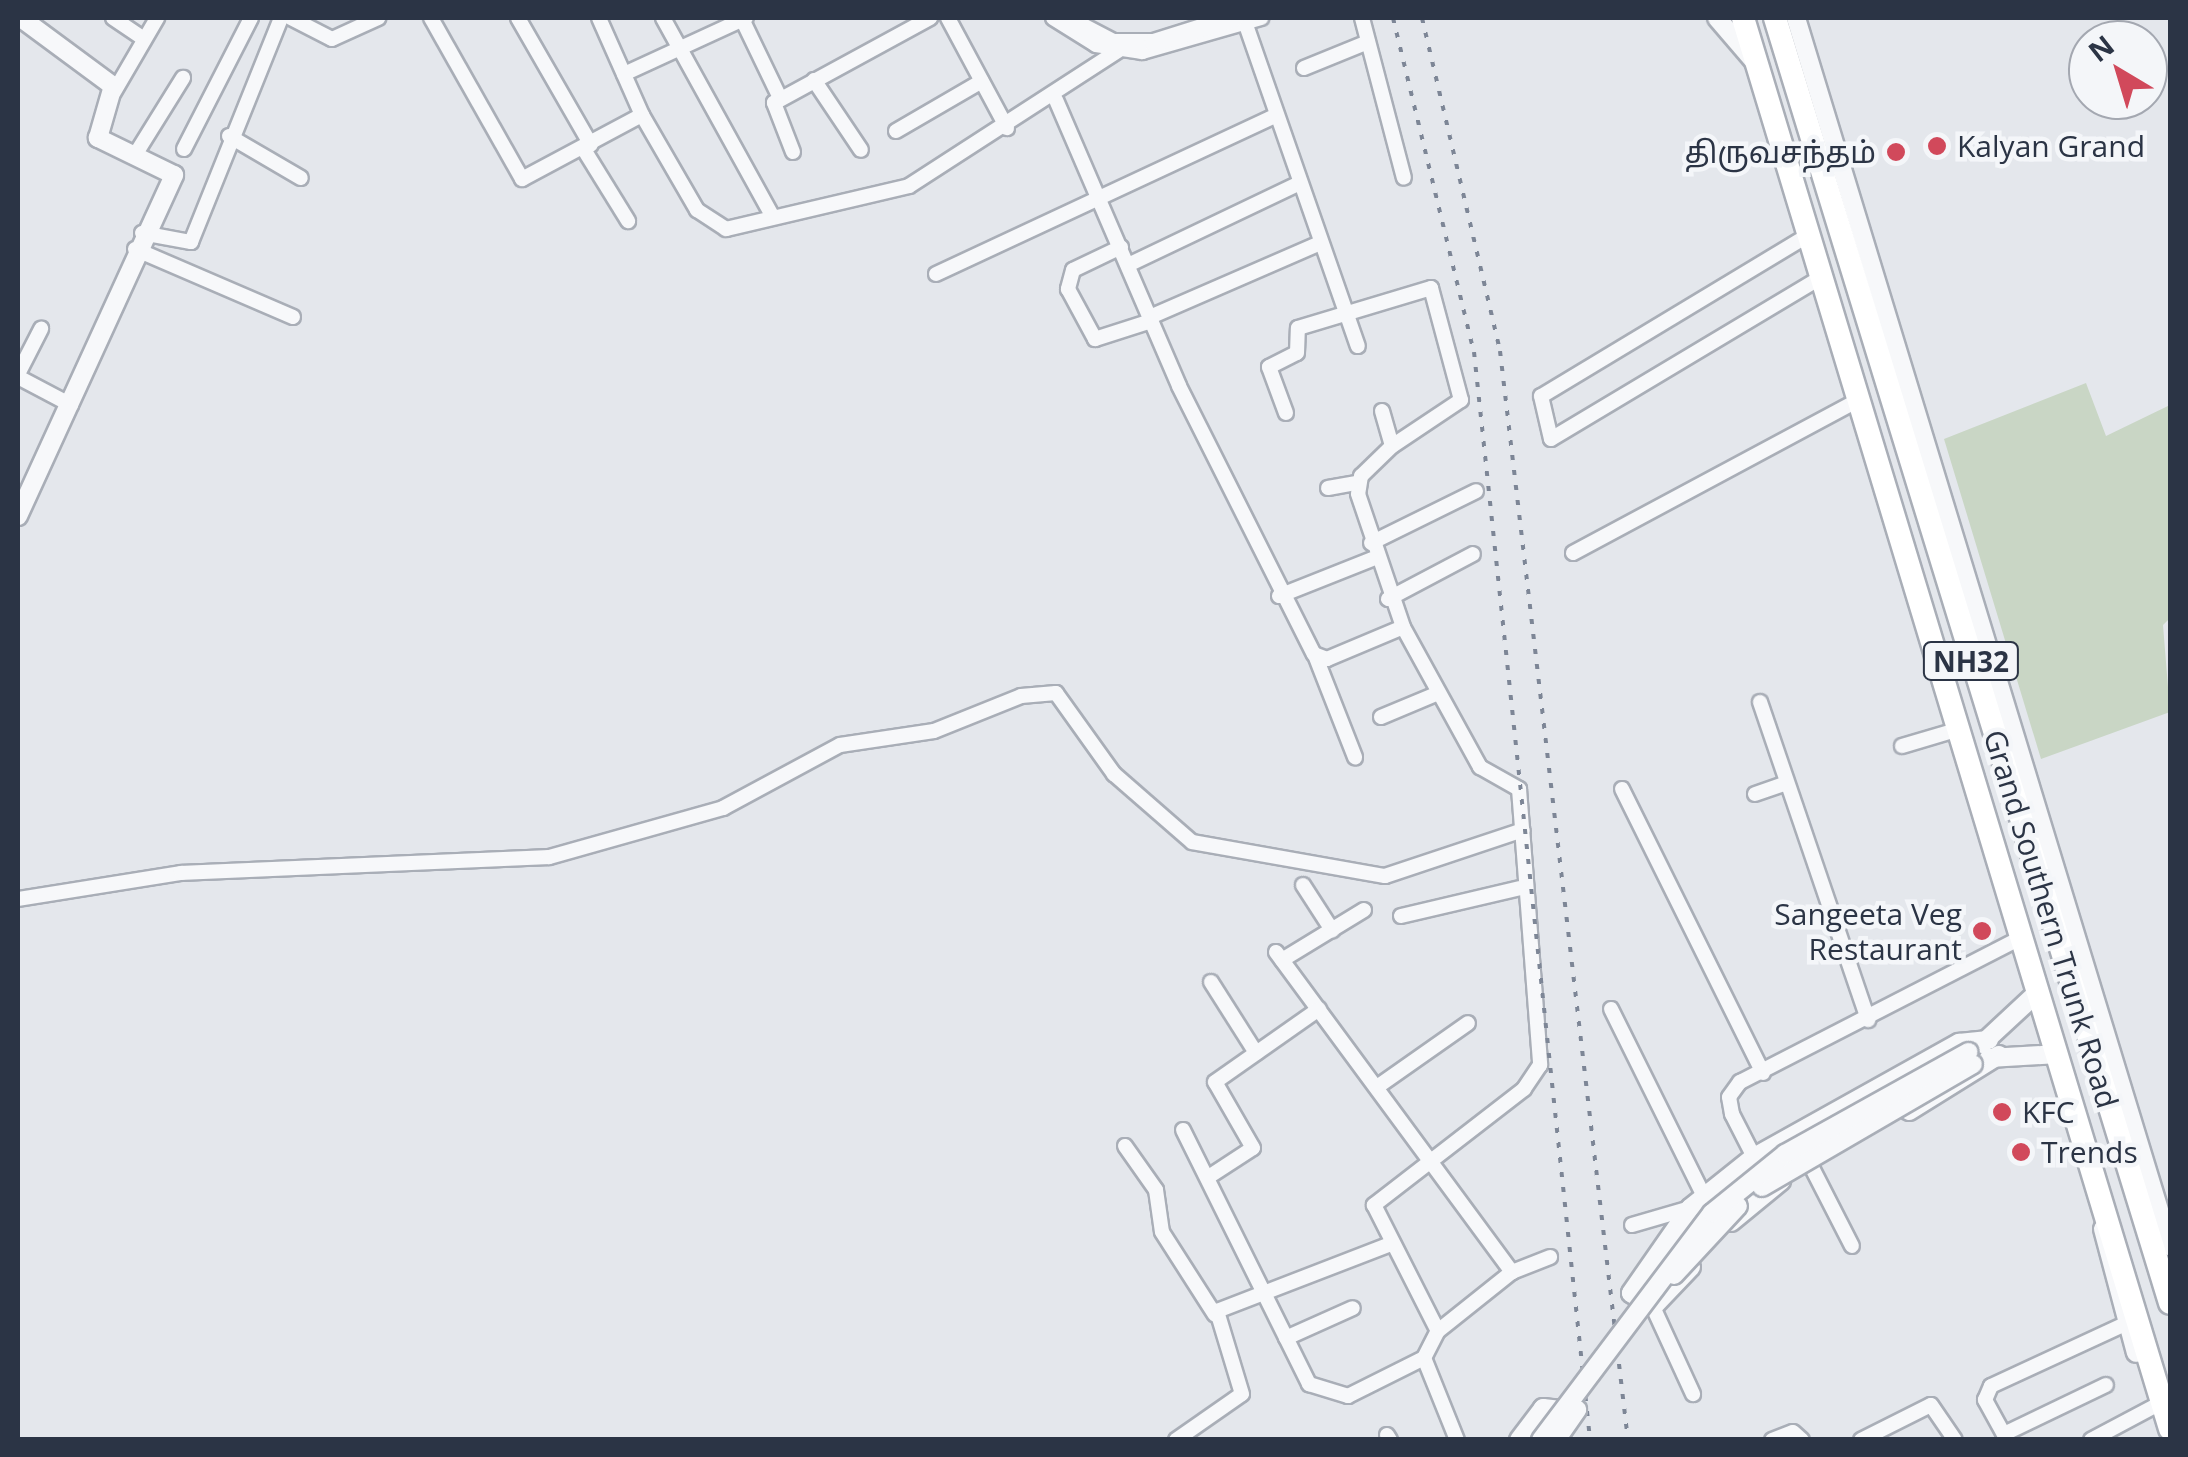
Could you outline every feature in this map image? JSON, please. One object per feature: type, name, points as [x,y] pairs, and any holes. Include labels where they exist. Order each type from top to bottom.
[{"type":"highway","name":"Grand Southern Trunk Road","points":[[1743,18],[1805,237],[2038,991]]},
{"type":"highway","name":"Grand Southern Trunk Road","points":[[1775,18],[2170,1303]]},
{"type":"highway","name":"NH32","points":[[2038,991],[2058,1054]]},
{"type":"highway","name":"Grand Southern Trunk Road","points":[[2058,1054],[2170,1429]]},
{"type":"street","points":[[21,18],[114,92]]},
{"type":"street","points":[[113,18],[144,39]]},
{"type":"street","points":[[18,516],[22,491],[71,404],[139,241],[174,174],[96,135],[114,92],[157,18]]},
{"type":"street","points":[[184,149],[251,18]]},
{"type":"street","points":[[177,264],[281,18]]},
{"type":"street","points":[[292,18],[332,39],[378,18]]},
{"type":"street","points":[[431,18],[522,179],[642,115]]},
{"type":"street","points":[[518,18],[628,221]]},
{"type":"street","points":[[599,18],[642,115],[705,220],[726,228],[908,186],[1056,100],[1118,51],[1261,18]]},
{"type":"street","points":[[662,18],[773,217]]},
{"type":"street","points":[[624,74],[744,18],[780,98]]},
{"type":"street","points":[[794,152],[772,111],[780,98],[930,18]]},
{"type":"street","points":[[948,18],[1007,128]]},
{"type":"street","points":[[1053,18],[1118,51]]},
{"type":"street","points":[[1065,18],[1114,43],[1154,43],[1240,21]]},
{"type":"street","points":[[1082,18],[1136,34],[1201,18]]},
{"type":"street","points":[[1362,18],[1404,178]]},
{"type":"street","points":[[1717,18],[1755,62]]},
{"type":"street","points":[[1796,18],[2170,1246]]},
{"type":"street","points":[[1240,21],[1271,118],[1358,346]]},
{"type":"street","points":[[1304,68],[1368,42]]},
{"type":"street","points":[[136,155],[183,78]]},
{"type":"street","points":[[814,80],[860,150]]},
{"type":"street","points":[[896,131],[982,82]]},
{"type":"street","points":[[1056,100],[1151,319],[1279,596],[1314,654],[1355,757]]},
{"type":"street","points":[[936,274],[1271,118]]},
{"type":"street","points":[[228,136],[300,178]]},
{"type":"street","points":[[1128,265],[1296,185]]},
{"type":"street","points":[[1805,237],[1540,396],[1551,439],[1818,278]]},
{"type":"street","points":[[139,241],[186,246]]},
{"type":"street","points":[[139,241],[234,299],[269,302],[292,317]]},
{"type":"street","points":[[1121,246],[1073,270],[1068,289],[1096,339],[1151,319],[1320,243]]},
{"type":"street","points":[[1286,412],[1269,367],[1297,353],[1298,328],[1425,287],[1439,300],[1461,400],[1392,446],[1358,483],[1328,488]]},
{"type":"street","points":[[41,329],[18,375],[71,404]]},
{"type":"street","points":[[1572,553],[1856,400]]},
{"type":"street","points":[[1382,411],[1392,446]]},
{"type":"street","points":[[1358,483],[1388,599],[1436,694],[1480,767],[1516,784],[1523,830],[1520,888],[1540,1065],[1524,1089],[1374,1205],[1388,1244],[1438,1332]]},
{"type":"street","points":[[1279,596],[1373,551],[1476,491]]},
{"type":"street","points":[[1388,599],[1472,554]]},
{"type":"street","points":[[1314,654],[1327,658],[1403,627]]},
{"type":"street","points":[[18,899],[182,873],[550,857],[722,808],[840,745],[934,731],[1021,696],[1056,693],[1114,774],[1192,842],[1385,876],[1523,830]]},
{"type":"street","points":[[1381,717],[1436,694]]},
{"type":"street","points":[[1760,702],[1868,1020]]},
{"type":"street","points":[[1902,746],[1956,730]]},
{"type":"street","points":[[1755,794],[1787,783]]},
{"type":"street","points":[[1622,790],[1763,1073]]},
{"type":"street","points":[[1303,885],[1332,930]]},
{"type":"street","points":[[1401,916],[1520,888]]},
{"type":"street","points":[[1364,910],[1279,956],[1434,1156],[1512,1272]]},
{"type":"street","points":[[1754,1157],[1729,1097],[1763,1073],[2022,937]]},
{"type":"street","points":[[1210,982],[1256,1052]]},
{"type":"street","points":[[1654,1307],[1732,1221],[1810,1164],[1994,1047],[2038,991]]},
{"type":"street","points":[[1611,1008],[1697,1202]]},
{"type":"street","points":[[1210,1176],[1252,1152],[1213,1087],[1320,1009]]},
{"type":"street","points":[[1377,1087],[1468,1023]]},
{"type":"street","points":[[1693,1394],[1654,1307],[1629,1285],[1697,1202],[1754,1157],[1959,1043],[2058,1054]]},
{"type":"street","points":[[1541,1440],[1712,1213],[1785,1154],[1994,1047]]},
{"type":"street","points":[[1560,1440],[1726,1216],[1800,1160],[1971,1058]]},
{"type":"street","points":[[1183,1130],[1265,1286],[1309,1384],[1333,1396],[1424,1358],[1438,1332],[1512,1272],[1550,1258]]},
{"type":"street","points":[[1125,1146],[1156,1190],[1162,1232],[1215,1315],[1242,1394],[1176,1440]]},
{"type":"street","points":[[1810,1164],[1852,1246]]},
{"type":"street","points":[[2102,1196],[2104,1260],[2162,1440]]},
{"type":"street","points":[[1632,1224],[1697,1202]]},
{"type":"street","points":[[1215,1315],[1265,1286],[1388,1244]]},
{"type":"street","points":[[1286,1338],[1354,1308]]},
{"type":"street","points":[[2106,1385],[2006,1437],[1986,1400],[1990,1386],[2126,1324]]},
{"type":"street","points":[[1424,1358],[1455,1438]]},
{"type":"street","points":[[1519,1440],[1554,1405],[1566,1418],[1560,1440]]},
{"type":"street","points":[[1861,1440],[1930,1405],[1955,1440]]},
{"type":"street","points":[[2091,1440],[2153,1407]]},
{"type":"street","points":[[1772,1440],[1793,1432],[1802,1440]]},
{"type":"green space","points":[[2086,383],[2106,436],[2170,405],[2170,618],[2163,625],[2170,712],[2041,759],[1944,439]]},
{"type":"railway","points":[[1393,18],[1474,352],[1590,1440]]},
{"type":"railway","points":[[1422,18],[1500,351],[1628,1440]]},
{"type":"place","name":"Kalyan Grand","points":[[1937,146]]},
{"type":"place","name":"திருவசந்தம்","points":[[1896,152]]},
{"type":"place","name":"Sangeeta Veg Restaurant","points":[[1982,931]]},
{"type":"place","name":"KFC","points":[[2002,1112]]},
{"type":"place","name":"Trends","points":[[2021,1152]]}]
